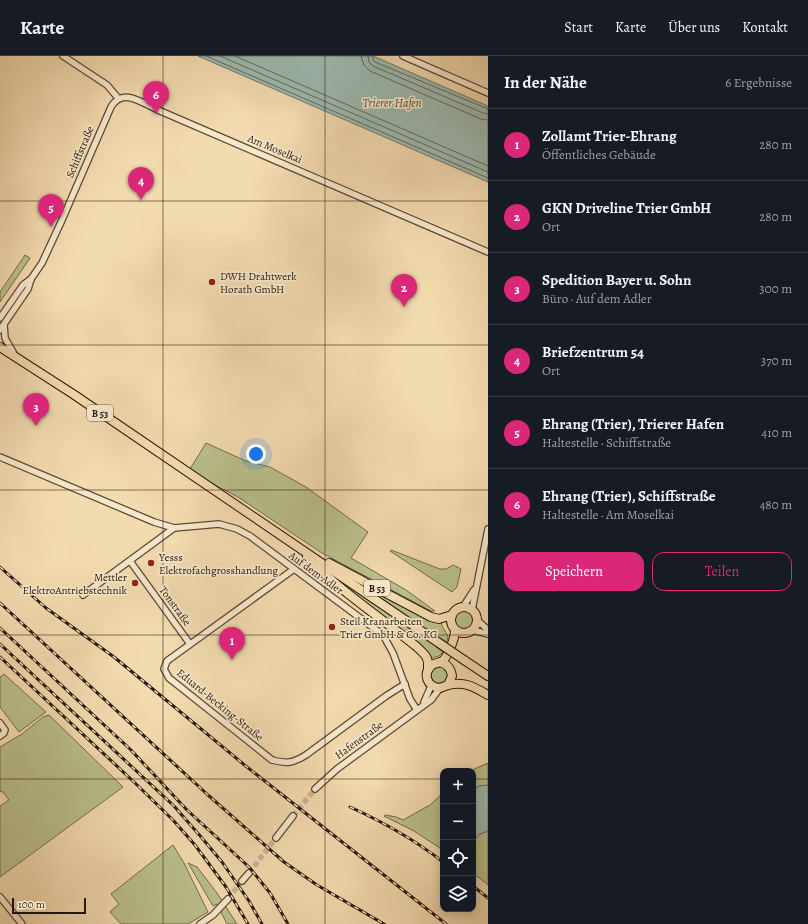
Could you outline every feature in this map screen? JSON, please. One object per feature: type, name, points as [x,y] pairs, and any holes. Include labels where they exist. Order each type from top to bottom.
[{"type":"main road","name":"B 53","points":[[0,347],[488,676]]},
{"type":"main road","name":"B 53","points":[[295,545],[321,572],[417,647],[429,661],[426,678],[431,686]]},
{"type":"main road","name":"B 53","points":[[304,551],[342,569],[431,617],[439,619],[452,615],[456,609],[463,607]]},
{"type":"main road","points":[[448,685],[452,676],[449,663],[459,640],[475,626],[477,620],[475,613],[472,610],[463,607]]},
{"type":"main road","points":[[452,615],[451,623],[455,630],[460,632],[469,632]]},
{"type":"main road","points":[[428,668],[446,657],[450,650],[455,630]]},
{"type":"main road","points":[[440,662],[450,667]]},
{"type":"main road","points":[[431,686],[440,688],[456,683],[464,684],[488,695]]},
{"type":"street","points":[[63,56],[107,85],[118,98]]},
{"type":"street","points":[[403,56],[488,93]]},
{"type":"street","name":"Am Moselkai","points":[[118,98],[124,96],[131,97],[488,252]]},
{"type":"street","name":"Schiffstraße","points":[[0,330],[28,289],[31,279],[42,263],[109,111],[118,98]]},
{"type":"street","name":"Schiffstraße","points":[[0,318],[23,285],[31,279]]},
{"type":"street","points":[[4,324],[5,338],[15,356]]},
{"type":"street","name":"Auf dem Adler","points":[[0,457],[154,522],[174,528],[219,524],[237,529],[250,536],[383,635],[393,653],[410,698],[417,710]]},
{"type":"street","points":[[84,595],[174,528]]},
{"type":"street","points":[[472,610],[488,529]]},
{"type":"street","name":"Tonstraße","points":[[130,561],[190,644]]},
{"type":"street","name":"Eduard-Becking-Straße","points":[[294,569],[167,661],[164,669],[166,674],[272,760],[284,763],[296,760],[306,755],[386,696],[405,684]]},
{"type":"street","points":[[463,607],[476,588]]},
{"type":"street","points":[[477,620],[488,630]]},
{"type":"street","points":[[469,632],[488,634]]},
{"type":"street","name":"Hafenstraße","points":[[417,710],[426,701],[431,686]]},
{"type":"street","name":"Hafenstraße","points":[[315,789],[337,769],[431,700],[440,688]]},
{"type":"street","points":[[0,723],[5,730],[0,736]]},
{"type":"street","points":[[276,838],[293,816]]},
{"type":"street","points":[[242,882],[249,873]]},
{"type":"street","points":[[0,897],[22,924]]},
{"type":"street","points":[[200,924],[213,915],[228,899]]},
{"type":"green space","points":[[25,255],[30,258],[0,302],[0,292]]},
{"type":"green space","points":[[206,443],[246,461],[270,467],[306,487],[368,532],[351,558],[406,590],[435,611],[431,611],[322,553],[238,497],[213,484],[190,469]]},
{"type":"green space","points":[[391,550],[440,569],[446,569],[453,565],[461,569],[457,587],[452,592],[390,551]]},
{"type":"green space","points":[[326,570],[443,652],[439,656],[429,659]]},
{"type":"green space","points":[[338,570],[441,621],[442,626],[448,636],[447,642],[440,639]]},
{"type":"green space","points":[[463,610],[470,613],[473,620],[470,627],[463,630],[456,627],[453,620],[456,613]]},
{"type":"green space","points":[[442,666],[448,670],[448,681],[441,685],[433,682],[430,674],[434,667]]},
{"type":"green space","points":[[4,674],[46,712],[19,732],[0,707],[0,677]]},
{"type":"green space","points":[[49,715],[123,787],[0,877],[0,806],[9,800],[2,791],[0,792],[0,747],[22,734],[43,717]]},
{"type":"green space","points":[[488,763],[488,785],[479,786],[476,788],[476,768]]},
{"type":"green space","points":[[440,796],[440,848],[414,831],[384,816],[396,817],[403,820],[430,805]]},
{"type":"green space","points":[[488,831],[488,885],[476,875],[476,837]]},
{"type":"green space","points":[[173,845],[184,863],[208,912],[188,924],[121,924],[110,912],[119,904],[111,894]]},
{"type":"green space","points":[[188,863],[197,867],[217,893],[237,924],[227,924],[217,904],[213,906]]},
{"type":"water","name":"Trierer Hafen","points":[[198,56],[373,56],[488,106],[488,182]]},
{"type":"water","points":[[488,785],[488,831],[476,837],[476,788],[479,786]]},
{"type":"tunnel","points":[[293,816],[315,789]]},
{"type":"tunnel","points":[[249,873],[276,838]]},
{"type":"tunnel","points":[[228,899],[242,881]]},
{"type":"railway","points":[[0,567],[46,608],[114,657],[247,767],[446,924]]},
{"type":"railway","points":[[0,603],[208,795],[284,862],[317,885],[384,924]]},
{"type":"railway","points":[[0,628],[131,750],[187,810],[249,867],[270,893],[288,924]]},
{"type":"railway","points":[[0,644],[174,806],[222,862],[249,901],[262,924]]},
{"type":"railway","points":[[0,657],[173,820],[195,845],[226,887],[248,924]]},
{"type":"railway","points":[[350,807],[398,832],[440,860]]},
{"type":"railway","points":[[476,888],[488,898]]},
{"type":"place","name":"Ehrang (Trier), Schiffstraße","points":[[156,114]]},
{"type":"place","name":"Briefzentrum 54","points":[[141,200]]},
{"type":"place","name":"Ehrang (Trier), Trierer Hafen","points":[[51,227]]},
{"type":"place","name":"DWH Drahtwerk Horath GmbH","points":[[212,282]]},
{"type":"place","name":"GKN Driveline Trier GmbH","points":[[404,307]]},
{"type":"place","name":"Spedition Bayer u. Sohn","points":[[36,426]]},
{"type":"place","name":"Yesss Elektrofachgrosshandlung","points":[[151,563]]},
{"type":"place","name":"Mettler ElektroAntriebstechnik","points":[[135,583]]},
{"type":"place","name":"Steil Kranarbeiten Trier GmbH & Co. KG","points":[[332,627]]},
{"type":"place","name":"Zollamt Trier-Ehrang","points":[[232,660]]}]
